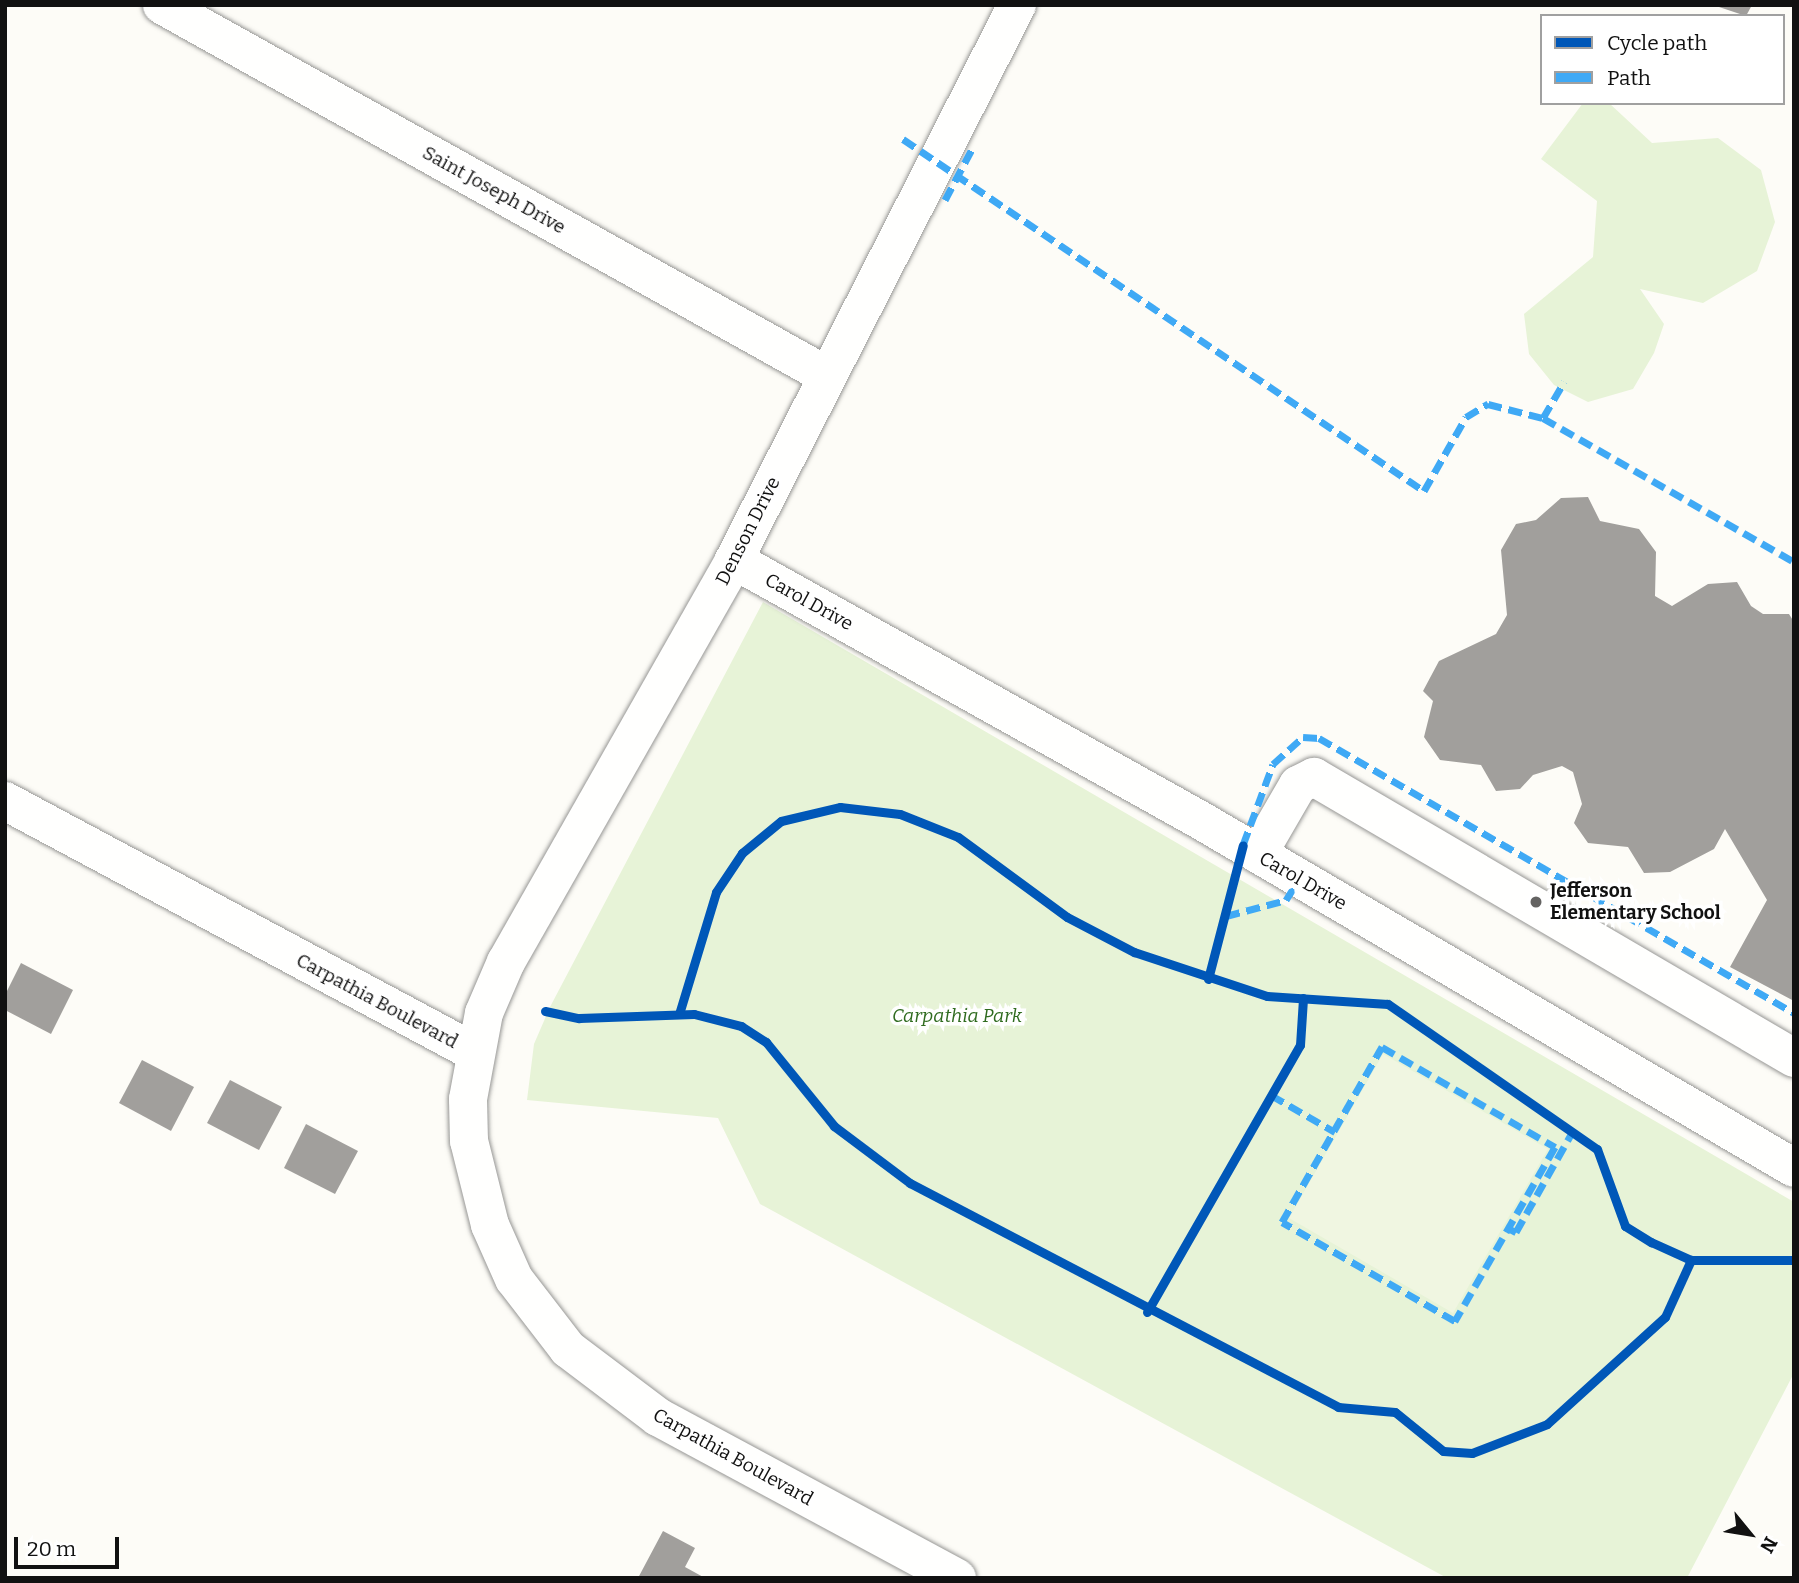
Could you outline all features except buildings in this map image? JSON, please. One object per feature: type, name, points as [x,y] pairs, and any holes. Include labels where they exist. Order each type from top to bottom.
[{"type":"street","name":"Saint Joseph Drive","points":[[162,5],[826,375]]},
{"type":"street","name":"Denson Drive","points":[[474,1052],[506,962],[734,561],[826,375],[1017,5]]},
{"type":"street","name":"Carol Drive","points":[[734,561],[1200,820],[1794,1168]]},
{"type":"street","points":[[1258,854],[1298,785],[1314,777],[1794,1058]]},
{"type":"street","name":"Carpathia Boulevard","points":[[5,801],[474,1052],[470,1141],[490,1225],[514,1279],[568,1349],[658,1417],[957,1578]]},
{"type":"green space","points":[[1582,105],[1611,105],[1652,143],[1718,138],[1761,170],[1775,222],[1757,271],[1703,303],[1640,289],[1664,324],[1654,353],[1633,389],[1588,402],[1554,385],[1529,354],[1524,314],[1593,257],[1597,201],[1541,159]]},
{"type":"green space","name":"Carpathia Park","points":[[763,602],[1794,1202],[1794,1373],[1687,1578],[1447,1578],[760,1204],[718,1118],[527,1100],[534,1044],[550,1007]]},
{"type":"green space","points":[[1383,1054],[1548,1149],[1453,1313],[1289,1218]]},
{"type":"marked path","points":[[903,139],[1424,491],[1466,417],[1488,404],[1543,418],[1564,382]]},
{"type":"marked path","points":[[945,200],[972,149]]},
{"type":"marked path","points":[[1543,418],[1794,562]]},
{"type":"marked path","points":[[1243,845],[1273,764],[1303,737],[1319,738],[1794,1013]]},
{"type":"marked path","points":[[1226,916],[1286,900],[1299,879]]},
{"type":"marked path","points":[[1382,1047],[1555,1147],[1455,1321],[1282,1222],[1382,1047]]},
{"type":"marked path","points":[[1271,1095],[1335,1132]]},
{"type":"marked path","points":[[1508,1228],[1516,1232],[1573,1131]]},
{"type":"cycle path","points":[[679,1014],[716,892],[742,853],[781,821],[840,807],[900,814],[958,837],[1067,917],[1134,952],[1267,996],[1388,1004],[1597,1149],[1625,1226],[1651,1242],[1691,1260],[1794,1260]]},
{"type":"cycle path","points":[[1208,979],[1243,845]]},
{"type":"cycle path","points":[[1147,1312],[1300,1045],[1303,998]]},
{"type":"cycle path","points":[[545,1011],[579,1018],[694,1014],[741,1026],[766,1042],[834,1126],[910,1183],[1338,1407],[1395,1412],[1443,1451],[1472,1453],[1547,1424],[1665,1317],[1691,1260]]},
{"type":"place","name":"Jefferson Elementary School","points":[[1536,902]]}]
